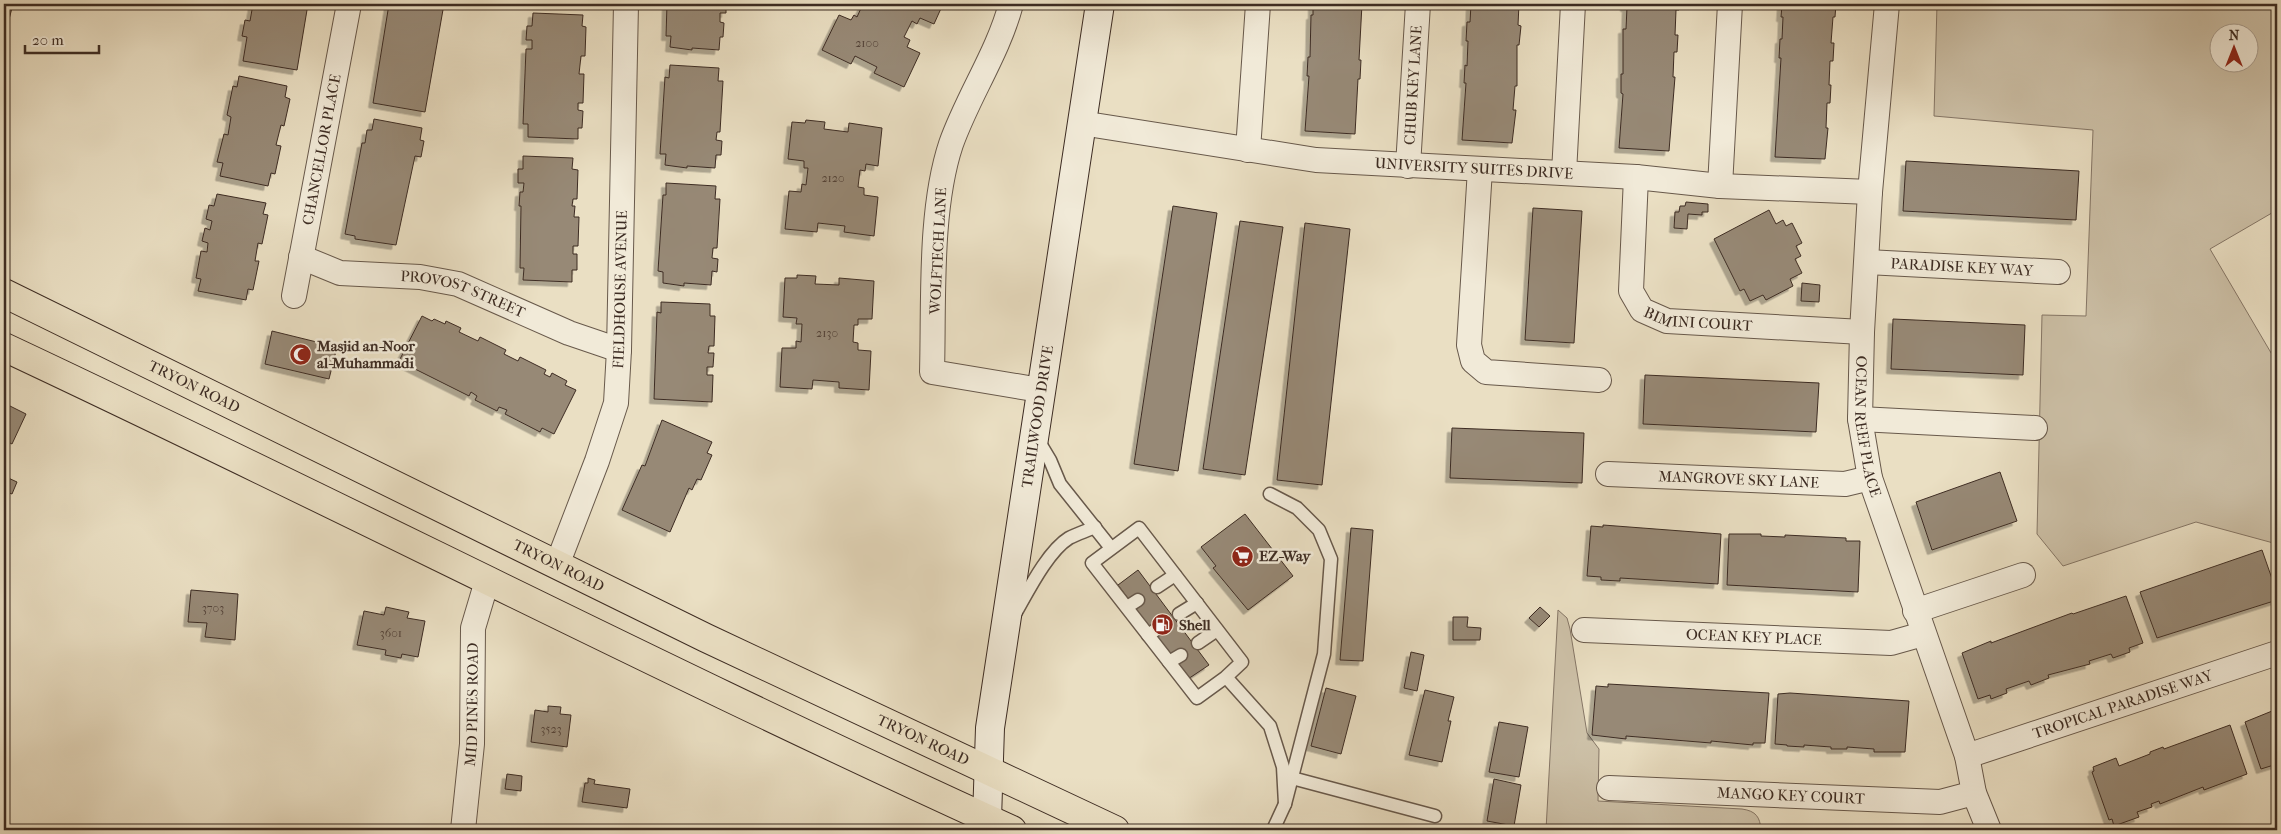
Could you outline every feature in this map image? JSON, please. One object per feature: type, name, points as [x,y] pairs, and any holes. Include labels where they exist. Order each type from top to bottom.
[{"type":"main road","name":"TRYON ROAD","points":[[4,293],[557,566],[1116,830]]},
{"type":"main road","points":[[4,347],[222,450],[987,825],[1012,830]]},
{"type":"street","name":"CHANCELLOR PLACE","points":[[294,296],[349,4]]},
{"type":"street","name":"FIELDHOUSE AVENUE","points":[[557,566],[597,460],[616,403],[619,350],[626,4]]},
{"type":"street","name":"WOLFTECH LANE","points":[[1011,4],[1006,24],[954,136],[940,186],[936,239],[932,372],[1040,390]]},
{"type":"street","name":"TRAILWOOD DRIVE","points":[[987,825],[990,728],[1100,4]]},
{"type":"street","points":[[1248,150],[1258,4]]},
{"type":"street","name":"CHUB KEY LANE","points":[[1408,166],[1418,4]]},
{"type":"street","points":[[1564,173],[1573,4]]},
{"type":"street","points":[[1720,186],[1730,4]]},
{"type":"street","name":"OCEAN REEF PLACE","points":[[1887,4],[1870,192],[1862,332],[1860,419],[1870,478],[1967,756],[1974,793],[1990,830]]},
{"type":"street","name":"UNIVERSITY SUITES DRIVE","points":[[1081,124],[1316,160],[1636,177],[1720,186],[1870,192]]},
{"type":"street","points":[[1480,169],[1469,345],[1473,361],[1486,372],[1599,380]]},
{"type":"street","name":"BIMINI COURT","points":[[1636,177],[1631,291],[1642,310],[1667,321],[1862,332]]},
{"type":"street","name":"PROVOST STREET","points":[[301,257],[340,273],[420,277],[458,284],[569,333],[619,350]]},
{"type":"street","name":"PARADISE KEY WAY","points":[[1867,262],[2058,272]]},
{"type":"street","points":[[1860,419],[2034,428]]},
{"type":"street","name":"MANGROVE SKY LANE","points":[[1608,474],[1845,484],[1870,478]]},
{"type":"street","points":[[1915,611],[2023,575]]},
{"type":"street","name":"MID PINES ROAD","points":[[463,830],[472,744],[473,628],[487,580]]},
{"type":"street","name":"OCEAN KEY PLACE","points":[[1584,630],[1891,643],[1923,634]]},
{"type":"street","name":"TROPICAL PARADISE WAY","points":[[1967,756],[2277,653]]},
{"type":"street","name":"MANGO KEY COURT","points":[[1609,788],[1940,802],[1974,793]]},
{"type":"lane","points":[[1034,433],[1050,460],[1060,484],[1111,548]]},
{"type":"lane","points":[[1270,494],[1297,508],[1319,530],[1331,559],[1324,654],[1285,804],[1273,830]]},
{"type":"lane","points":[[1004,634],[1036,577],[1058,548],[1069,538],[1095,527]]},
{"type":"lane","points":[[1139,528],[1175,575],[1242,662],[1226,677],[1197,698],[1092,563],[1139,528]]},
{"type":"lane","points":[[1157,588],[1175,575]]},
{"type":"lane","points":[[1127,608],[1138,600]]},
{"type":"lane","points":[[1179,614],[1197,603]]},
{"type":"lane","points":[[1148,635],[1160,627]]},
{"type":"lane","points":[[1198,643],[1218,630]]},
{"type":"lane","points":[[1169,662],[1180,655]]},
{"type":"lane","points":[[1226,677],[1270,726],[1283,768],[1285,804]]},
{"type":"lane","points":[[1292,778],[1435,816]]},
{"type":"shaded area","points":[[1937,4],[2277,4],[2277,210],[2210,249],[2277,363],[2277,544],[2196,522],[2063,566],[2037,534],[2042,315],[2086,316],[2093,130],[1934,116]]},
{"type":"shaded area","points":[[1558,610],[1567,618],[1570,629],[1587,733],[1599,749],[1598,801],[1742,809],[1751,811],[1756,815],[1760,822],[1761,830],[1546,830]]},
{"type":"building","points":[[4,4],[13,4],[4,39]]},
{"type":"building","points":[[253,4],[308,4],[297,70],[243,61],[247,37],[242,36],[245,20],[250,21]]},
{"type":"building","points":[[389,4],[444,4],[425,112],[373,103]]},
{"type":"building","points":[[667,4],[726,4],[726,13],[720,13],[720,22],[724,23],[723,37],[720,37],[719,50],[692,48],[692,50],[670,47],[671,36],[666,36]]},
{"type":"building","points":[[863,4],[943,4],[934,24],[920,18],[917,24],[912,21],[904,37],[910,40],[907,47],[920,53],[904,87],[874,73],[877,67],[855,56],[851,64],[822,50],[839,15],[851,20],[854,15],[857,17]]},
{"type":"building","points":[[1313,4],[1362,4],[1359,60],[1361,60],[1360,79],[1358,79],[1355,134],[1305,131],[1309,76],[1307,76],[1308,57],[1310,57]]},
{"type":"building","points":[[1471,4],[1519,4],[1518,25],[1521,26],[1519,45],[1517,45],[1517,86],[1515,86],[1513,110],[1516,110],[1512,143],[1462,140],[1466,83],[1464,83],[1465,65],[1467,66],[1467,22],[1470,22]]},
{"type":"building","points":[[1625,4],[1679,4],[1679,10],[1676,10],[1675,35],[1678,35],[1677,52],[1674,52],[1673,77],[1675,77],[1669,151],[1619,148],[1623,94],[1621,93],[1621,74],[1623,74],[1623,29],[1626,29],[1627,7],[1625,7]]},
{"type":"building","points":[[1782,4],[1836,4],[1831,43],[1834,43],[1833,61],[1830,61],[1829,85],[1831,85],[1830,103],[1827,103],[1826,128],[1828,128],[1825,159],[1775,157],[1781,58],[1779,58],[1780,39],[1782,39]]},
{"type":"building","points":[[533,13],[583,15],[582,26],[586,27],[585,56],[581,56],[579,74],[584,74],[583,103],[578,103],[578,110],[583,111],[582,128],[578,128],[578,139],[528,137],[528,124],[523,124],[526,49],[532,49],[532,40],[526,40],[527,26],[532,26]]},
{"type":"building","points":[[670,65],[719,68],[718,81],[723,81],[720,132],[717,132],[716,140],[722,141],[721,155],[716,155],[715,168],[687,166],[687,168],[665,165],[666,154],[660,154],[665,77],[669,78]]},
{"type":"building","points":[[239,76],[287,86],[285,97],[290,99],[284,126],[281,125],[276,145],[281,146],[275,174],[271,173],[268,186],[220,176],[223,163],[217,162],[224,134],[228,135],[231,117],[227,115],[233,86],[237,87]]},
{"type":"building","points":[[374,119],[422,128],[420,140],[424,141],[421,157],[415,156],[396,245],[355,239],[355,236],[345,234],[362,143],[365,143],[367,130],[372,130]]},
{"type":"building","points":[[806,120],[825,122],[824,129],[848,132],[849,123],[882,128],[878,166],[866,164],[865,171],[860,170],[858,187],[864,188],[864,195],[878,197],[874,236],[844,232],[845,226],[818,223],[817,232],[785,229],[789,191],[801,192],[802,184],[806,185],[808,168],[804,168],[804,161],[788,159],[792,122],[805,123]]},
{"type":"building","points":[[523,156],[573,158],[572,169],[578,170],[577,199],[573,199],[572,206],[575,206],[574,217],[579,217],[578,246],[573,246],[573,254],[577,254],[577,270],[572,270],[572,282],[523,280],[524,268],[520,268],[521,206],[519,206],[520,192],[523,192],[524,183],[518,183],[518,169],[523,169]]},
{"type":"building","points":[[1906,161],[2079,171],[2076,220],[1903,211]]},
{"type":"building","points":[[666,183],[716,186],[715,199],[720,199],[717,248],[713,248],[712,258],[718,259],[717,272],[712,271],[711,285],[684,283],[684,286],[663,283],[663,272],[658,271],[663,195],[666,195]]},
{"type":"building","points":[[217,194],[266,203],[263,214],[268,215],[262,244],[258,243],[255,261],[259,261],[253,290],[248,289],[246,300],[198,291],[201,279],[196,278],[201,251],[207,252],[208,243],[202,241],[205,228],[210,230],[212,221],[206,219],[209,205],[214,206]]},
{"type":"building","points":[[1686,202],[1708,204],[1708,212],[1702,212],[1702,215],[1688,214],[1687,229],[1674,228],[1675,212],[1679,212],[1680,206],[1685,206]]},
{"type":"building","points":[[1173,206],[1217,213],[1178,471],[1134,464]]},
{"type":"building","points":[[1533,208],[1582,211],[1574,343],[1525,340]]},
{"type":"building","points":[[1769,210],[1776,224],[1783,220],[1786,226],[1792,223],[1802,243],[1796,246],[1801,256],[1795,259],[1802,273],[1790,279],[1793,286],[1766,300],[1763,295],[1750,301],[1744,289],[1740,291],[1714,239]]},
{"type":"building","points":[[1240,221],[1283,227],[1245,475],[1203,469]]},
{"type":"building","points":[[1305,223],[1350,229],[1322,485],[1277,480]]},
{"type":"building","points":[[797,275],[816,276],[815,284],[839,285],[839,278],[874,281],[872,319],[858,319],[858,325],[854,325],[853,342],[858,343],[858,350],[871,351],[869,390],[839,388],[839,382],[813,380],[812,389],[780,387],[782,348],[796,348],[796,341],[801,342],[802,324],[796,324],[797,318],[783,317],[785,278],[797,278]]},
{"type":"building","points":[[1802,283],[1820,285],[1819,302],[1801,301]]},
{"type":"building","points":[[661,302],[710,304],[710,316],[715,316],[714,346],[709,346],[708,353],[714,353],[713,367],[707,367],[707,375],[713,375],[712,402],[654,399],[657,312],[661,313]]},
{"type":"building","points":[[422,316],[445,324],[446,321],[461,328],[459,332],[478,341],[480,337],[506,350],[504,354],[518,361],[520,357],[546,370],[544,374],[550,377],[552,373],[567,381],[565,385],[576,390],[554,434],[542,428],[540,432],[505,414],[507,410],[499,407],[497,411],[475,400],[477,396],[471,392],[469,396],[399,361]]},
{"type":"building","points":[[1893,319],[2025,325],[2023,375],[1891,369]]},
{"type":"building","name":"Masjid an-Noor al-Muhammadi","points":[[272,331],[337,347],[329,379],[265,364]]},
{"type":"building","points":[[1645,375],[1819,383],[1816,432],[1643,424]]},
{"type":"building","points":[[4,403],[26,414],[12,444],[4,440]]},
{"type":"building","points":[[662,420],[712,442],[707,453],[712,455],[701,480],[697,479],[692,490],[689,488],[670,532],[622,510],[642,465],[645,466]]},
{"type":"building","points":[[1452,428],[1584,433],[1582,483],[1450,478]]},
{"type":"building","points":[[2000,472],[2017,521],[1932,550],[1916,502]]},
{"type":"building","points":[[4,476],[17,482],[12,494],[4,491]]},
{"type":"building","name":"EZ-Way","points":[[1245,514],[1293,576],[1248,610],[1213,568],[1216,566],[1201,547]]},
{"type":"building","points":[[1603,525],[1721,534],[1718,584],[1620,578],[1620,581],[1601,580],[1601,577],[1587,576],[1591,526],[1603,527]]},
{"type":"building","points":[[1351,528],[1373,530],[1363,661],[1340,660]]},
{"type":"building","points":[[1729,534],[1846,538],[1846,541],[1860,541],[1858,592],[1727,585]]},
{"type":"building","points":[[2262,550],[2277,593],[2277,600],[2157,638],[2140,592]]},
{"type":"building","name":"Shell","points":[[1138,570],[1209,665],[1188,679],[1118,585]]},
{"type":"building","points":[[191,590],[238,594],[235,640],[205,637],[207,623],[188,622]]},
{"type":"building","points":[[2126,596],[2143,643],[2129,648],[2130,652],[2113,658],[2111,654],[2089,661],[2090,664],[2048,675],[2049,678],[2031,685],[2029,681],[2006,689],[2007,693],[1991,699],[1990,695],[1978,699],[1962,653],[1991,641],[1991,643],[2072,613]]},
{"type":"building","points":[[386,607],[409,612],[407,618],[425,621],[418,657],[402,654],[401,658],[385,655],[386,650],[357,645],[364,611],[384,615]]},
{"type":"building","points":[[1540,607],[1550,616],[1539,627],[1529,618]]},
{"type":"building","points":[[1453,617],[1468,617],[1467,627],[1481,628],[1480,640],[1453,640]]},
{"type":"building","points":[[1411,652],[1424,655],[1417,691],[1404,688]]},
{"type":"building","points":[[1608,684],[1769,693],[1765,743],[1753,743],[1753,745],[1626,736],[1626,739],[1592,735],[1596,686],[1608,687]]},
{"type":"building","points":[[1326,688],[1356,696],[1341,754],[1311,746]]},
{"type":"building","points":[[1425,690],[1454,697],[1448,721],[1451,721],[1442,762],[1409,755]]},
{"type":"building","points":[[1790,693],[1909,701],[1905,752],[1874,752],[1874,749],[1847,747],[1847,749],[1831,749],[1831,747],[1775,744],[1778,694]]},
{"type":"building","points":[[548,706],[561,707],[560,714],[571,715],[567,747],[531,742],[535,710],[548,712]]},
{"type":"building","points":[[2277,709],[2277,764],[2261,769],[2245,722]]},
{"type":"building","points":[[1499,722],[1528,727],[1519,777],[1489,772]]},
{"type":"building","points":[[2230,725],[2247,774],[2204,790],[2203,787],[2160,804],[2159,801],[2151,804],[2152,807],[2137,812],[2139,817],[2114,826],[2112,819],[2109,820],[2092,772],[2094,771],[2093,767],[2116,758],[2119,766],[2163,747],[2164,749]]},
{"type":"building","points":[[507,774],[522,776],[521,791],[505,789]]},
{"type":"building","points":[[588,778],[595,780],[594,784],[630,789],[627,808],[582,802],[585,783],[588,783]]},
{"type":"building","points":[[1494,779],[1521,785],[1514,826],[1487,821]]},
{"type":"place","name":"Masjid an-Noor al-Muhammadi","points":[[301,355]]},
{"type":"place","name":"EZ-Way","points":[[1243,556]]},
{"type":"place","name":"Shell","points":[[1163,625]]}]
